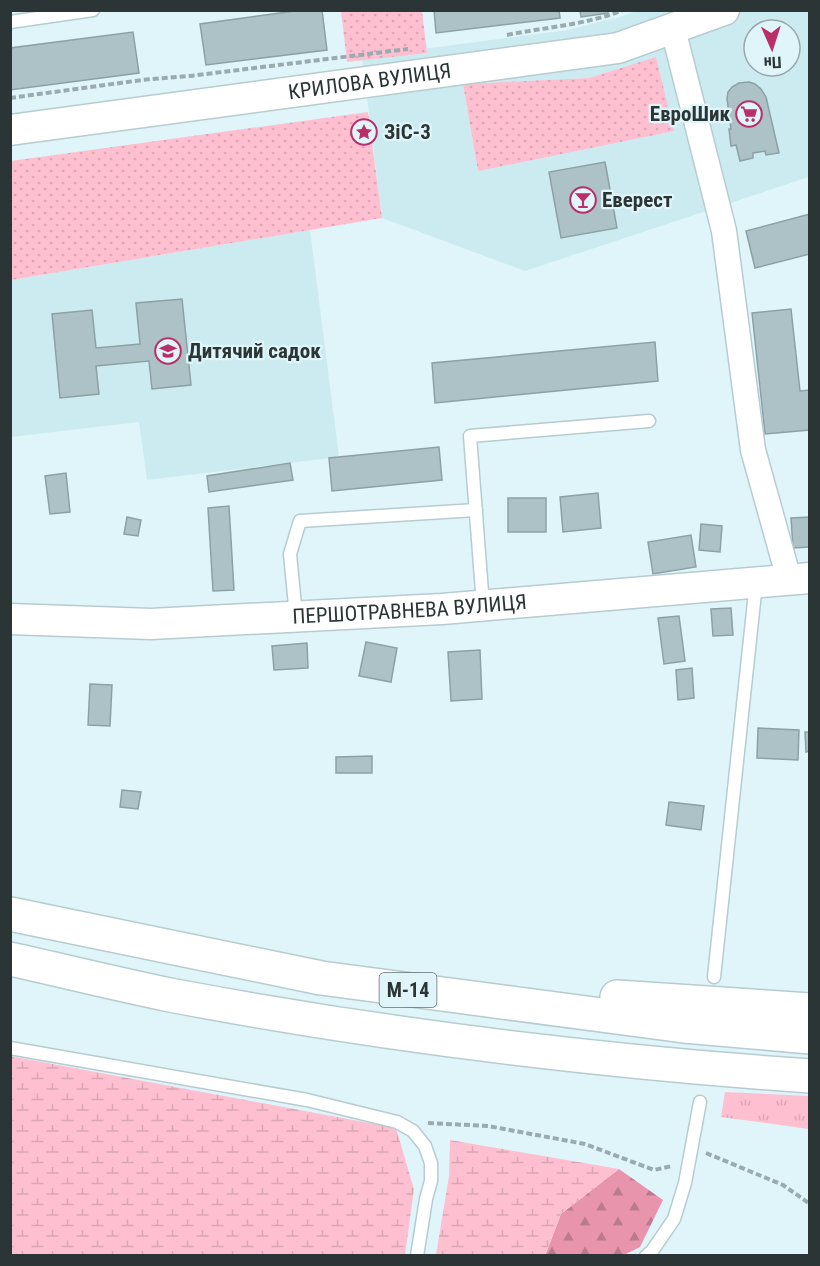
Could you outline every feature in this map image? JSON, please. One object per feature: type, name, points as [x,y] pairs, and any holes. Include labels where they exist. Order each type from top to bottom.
[{"type":"highway","name":"М-14","points":[[10,914],[321,978],[684,1026],[810,1036]]},
{"type":"highway","name":"М-14","points":[[10,959],[169,994],[352,1026],[689,1068],[810,1076]]},
{"type":"highway","points":[[321,978],[810,1010]]},
{"type":"street","name":"КРИЛОВА ВУЛИЦЯ","points":[[10,130],[618,48],[724,10]]},
{"type":"street","points":[[673,29],[724,231],[753,450],[799,579]]},
{"type":"street","name":"ПЕРШОТРАВНЕВА ВУЛИЦЯ","points":[[10,619],[151,624],[442,609],[799,579]]},
{"type":"lane","points":[[10,22],[93,10]]},
{"type":"lane","points":[[483,605],[470,436],[649,421]]},
{"type":"lane","points":[[296,616],[290,554],[300,521],[476,510]]},
{"type":"lane","points":[[714,977],[756,582]]},
{"type":"lane","points":[[10,1048],[307,1100],[397,1122],[413,1131],[425,1146],[431,1163],[431,1181],[417,1256]]},
{"type":"lane","points":[[646,1256],[674,1219],[685,1183],[700,1102]]},
{"type":"path","points":[[506,36],[581,23],[610,16],[623,10]]},
{"type":"path","points":[[10,98],[414,48]]},
{"type":"path","points":[[397,1122],[488,1126],[585,1144],[654,1170],[689,1163]]},
{"type":"path","points":[[692,1148],[783,1185],[810,1204]]},
{"type":"shaded area","points":[[637,11],[809,11],[809,177],[525,271],[382,218],[362,57],[568,30]],"holes":[[[656,57],[478,171],[463,84],[589,78]]]},
{"type":"shaded area","name":"Дитячий садок","points":[[310,230],[339,457],[147,480],[139,422],[11,437],[11,280]]},
{"type":"green space","points":[[341,11],[422,11],[427,53],[347,62]]},
{"type":"green space","points":[[656,57],[674,131],[478,171],[463,84],[589,78]]},
{"type":"green space","points":[[368,112],[382,218],[11,280],[11,161]]},
{"type":"green space","points":[[10,1056],[396,1128],[414,1189],[405,1255],[11,1255]]},
{"type":"green space","points":[[725,1092],[809,1096],[809,1129],[721,1117]]},
{"type":"green space","points":[[450,1140],[619,1169],[561,1214],[545,1255],[436,1255],[449,1176]]},
{"type":"green space","points":[[619,1169],[663,1200],[640,1247],[624,1255],[545,1256],[561,1214]]},
{"type":"building","points":[[302,10],[322,10],[327,50],[206,65],[200,24]]},
{"type":"building","points":[[434,10],[559,10],[560,18],[436,33]]},
{"type":"building","points":[[580,10],[608,10],[608,13],[581,17]]},
{"type":"building","points":[[133,32],[139,73],[10,90],[10,48]]},
{"type":"building","name":"ЕвроШик","points":[[749,82],[761,89],[766,97],[779,153],[766,155],[765,151],[753,153],[753,158],[740,161],[736,145],[731,146],[727,99],[732,87],[739,83]]},
{"type":"building","name":"Еверест","points":[[605,162],[617,228],[561,238],[549,172]]},
{"type":"building","points":[[810,214],[810,254],[755,268],[746,231]]},
{"type":"building","points":[[182,299],[191,385],[152,389],[149,361],[96,366],[99,394],[60,398],[52,314],[92,310],[96,348],[140,344],[136,303]]},
{"type":"building","points":[[791,309],[800,391],[810,390],[810,430],[765,434],[752,313]]},
{"type":"building","points":[[655,342],[658,381],[435,403],[432,363]]},
{"type":"building","points":[[439,447],[442,480],[332,491],[329,458]]},
{"type":"building","points":[[290,463],[293,480],[209,492],[207,476]]},
{"type":"building","points":[[66,473],[70,512],[50,514],[45,476]]},
{"type":"building","points":[[598,493],[601,528],[563,532],[560,497]]},
{"type":"building","points":[[508,498],[546,498],[546,532],[508,532]]},
{"type":"building","points":[[229,506],[234,590],[213,591],[208,508]]},
{"type":"building","points":[[127,517],[141,520],[138,536],[124,534]]},
{"type":"building","points":[[810,517],[810,547],[793,548],[791,518]]},
{"type":"building","points":[[701,524],[722,526],[720,552],[699,550]]},
{"type":"building","points":[[691,535],[696,567],[653,574],[648,542]]},
{"type":"building","points":[[731,608],[733,635],[713,636],[711,609]]},
{"type":"building","points":[[679,616],[685,661],[664,664],[658,618]]},
{"type":"building","points":[[366,642],[397,648],[391,682],[359,676]]},
{"type":"building","points":[[307,643],[308,668],[274,670],[272,646]]},
{"type":"building","points":[[480,650],[482,699],[451,701],[448,652]]},
{"type":"building","points":[[692,668],[694,698],[678,700],[676,670]]},
{"type":"building","points":[[90,684],[112,685],[110,726],[88,725]]},
{"type":"building","points":[[758,728],[799,730],[798,760],[757,758]]},
{"type":"building","points":[[805,732],[810,732],[810,751],[806,752]]},
{"type":"building","points":[[372,756],[372,773],[336,773],[336,757]]},
{"type":"building","points":[[122,790],[141,792],[138,809],[120,807]]},
{"type":"building","points":[[669,802],[704,806],[701,830],[666,825]]},
{"type":"place","name":"ЕвроШик","points":[[749,114]]},
{"type":"place","name":"ЗіС-3","points":[[364,132]]},
{"type":"place","name":"Еверест","points":[[583,200]]},
{"type":"place","name":"Дитячий садок","points":[[168,351]]}]
